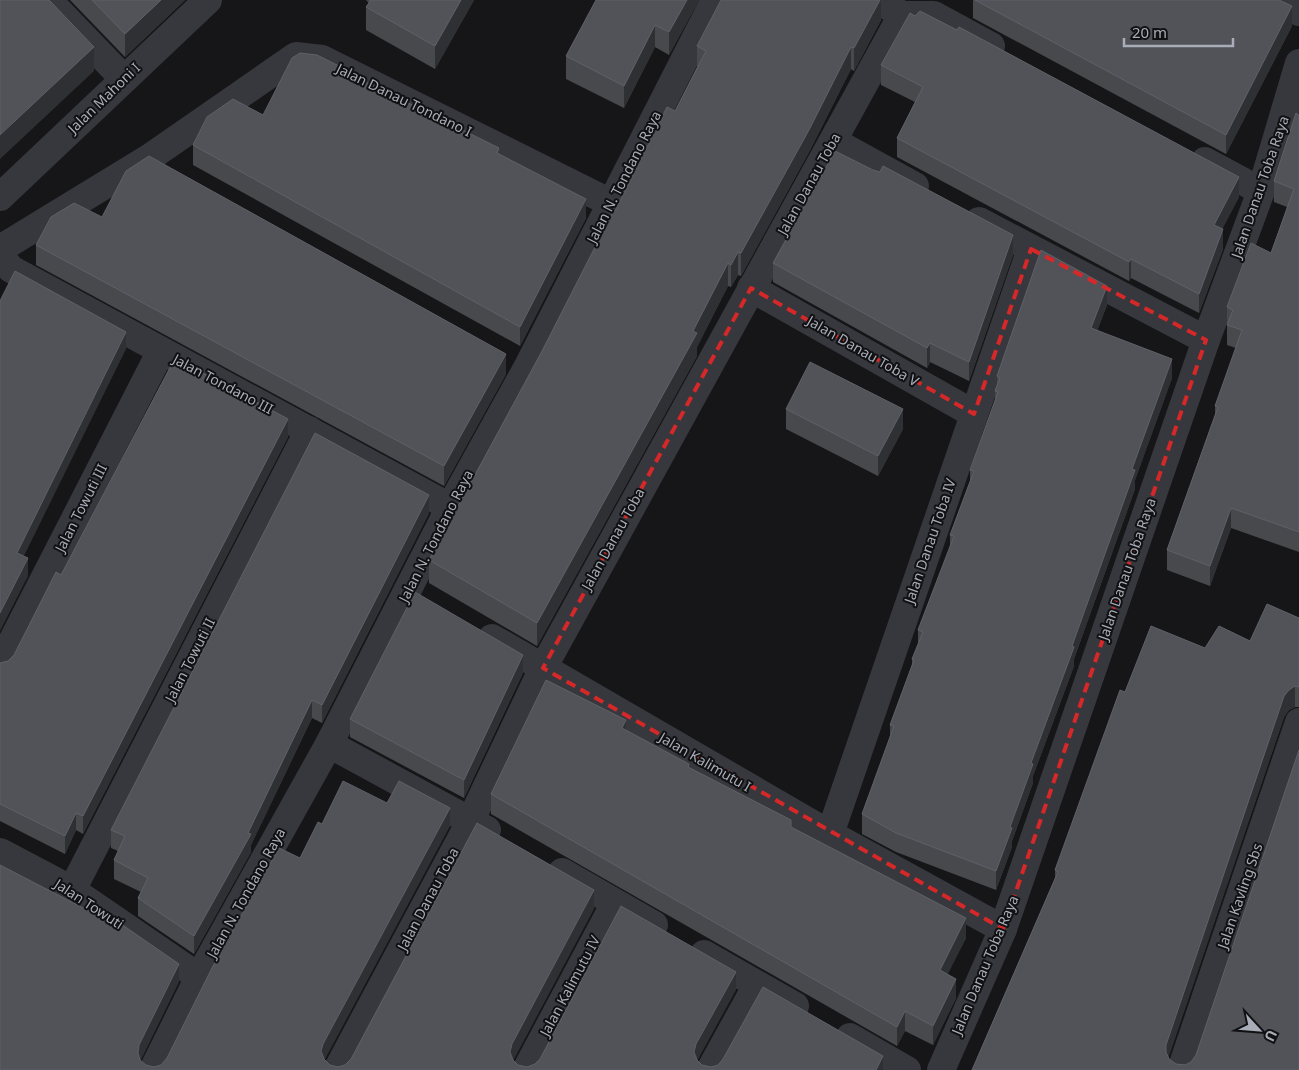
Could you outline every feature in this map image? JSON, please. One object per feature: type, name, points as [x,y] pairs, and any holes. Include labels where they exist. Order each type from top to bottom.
[{"type":"street","points":[[48,0],[124,79]]},
{"type":"street","name":"Jalan Mahoni I","points":[[0,197],[208,0]]},
{"type":"street","name":"Jalan N. Tondano Raya","points":[[153,1070],[199,977],[329,744],[418,594],[450,506],[527,368],[715,0]]},
{"type":"street","points":[[878,0],[902,15],[939,8],[1011,56]]},
{"type":"street","points":[[1274,0],[1299,12]]},
{"type":"street","name":"Jalan Danau Toba","points":[[337,1070],[471,820],[543,668],[902,15]]},
{"type":"street","name":"Jalan Danau Tondano I","points":[[3,266],[149,158],[296,56],[322,59],[611,203]]},
{"type":"street","name":"Jalan Danau Toba Raya","points":[[941,1070],[1003,928],[1206,340],[1293,109],[1299,63]]},
{"type":"street","points":[[833,141],[1031,249],[1206,340]]},
{"type":"street","points":[[1182,148],[1261,191]]},
{"type":"street","points":[[149,158],[175,172]]},
{"type":"street","name":"Jalan Danau Toba IV","points":[[830,834],[1031,249]]},
{"type":"street","name":"Jalan Tondano III","points":[[3,266],[450,506]]},
{"type":"street","name":"Jalan Danau Toba V","points":[[751,288],[974,414]]},
{"type":"street","name":"Jalan Towuti III","points":[[0,665],[162,350]]},
{"type":"street","points":[[501,354],[527,368]]},
{"type":"street","name":"Jalan Towuti II","points":[[72,890],[309,430]]},
{"type":"street","name":"Jalan Kalimutu I","points":[[468,624],[830,834],[1003,928]]},
{"type":"street","name":"Jalan Kavling Sbs","points":[[1181,1070],[1299,722]]},
{"type":"street","points":[[329,744],[509,842]]},
{"type":"street","name":"Jalan Towuti","points":[[0,852],[72,890],[199,977]]},
{"type":"street","points":[[541,860],[907,1070]]},
{"type":"street","name":"Jalan Kalimutu IV","points":[[526,1070],[615,903]]},
{"type":"street","points":[[710,1070],[757,985]]},
{"type":"highlighted area","points":[[1031,249],[1206,340],[1003,929],[543,668],[751,288],[974,414]]},
{"type":"building","points":[[0,0],[49,0],[94,47],[0,135]]},
{"type":"building","points":[[92,0],[161,0],[125,34]]},
{"type":"building","points":[[371,0],[461,0],[435,46],[366,7]]},
{"type":"building","points":[[596,0],[687,0],[669,32],[655,25],[624,86],[566,56]]},
{"type":"building","points":[[721,0],[880,0],[854,48],[851,47],[809,130],[741,253],[738,252],[731,265],[728,263],[693,331],[697,333],[537,623],[429,560],[541,353],[667,107],[675,111],[706,51],[697,46]]},
{"type":"building","points":[[975,0],[1279,0],[1292,6],[1226,135]]},
{"type":"building","points":[[920,11],[957,30],[959,27],[1239,177],[1214,225],[1223,229],[1199,294],[1131,259],[1129,262],[897,138],[923,87],[881,65],[910,13],[915,16]]},
{"type":"building","points":[[300,53],[317,55],[357,75],[356,77],[499,148],[497,153],[586,199],[520,327],[193,145],[207,117],[233,99],[263,115],[292,58]]},
{"type":"building","points":[[1296,113],[1299,115],[1299,532],[1231,508],[1210,566],[1167,550],[1218,407],[1215,406],[1242,330],[1227,325],[1233,310],[1227,307],[1251,243],[1271,253],[1294,189],[1274,181]]},
{"type":"building","points":[[835,151],[873,170],[880,172],[883,166],[1013,235],[969,362],[930,343],[927,348],[773,263]]},
{"type":"building","points":[[149,156],[506,354],[444,466],[36,245],[51,217],[74,203],[102,217],[126,171]]},
{"type":"building","points":[[1041,250],[1107,286],[1091,328],[1172,359],[1132,469],[1135,470],[1072,646],[1074,647],[1031,763],[1033,764],[996,871],[896,833],[862,814],[894,726],[890,725],[923,632],[918,630],[954,536],[950,535],[974,471],[970,470],[998,392],[995,391],[1000,378],[997,376]]},
{"type":"building","points":[[15,271],[126,332],[17,553],[28,558],[0,613],[0,301]]},
{"type":"building","points":[[175,358],[288,419],[83,816],[76,813],[65,836],[0,804],[0,663],[8,661],[14,655],[56,572],[61,575]]},
{"type":"building","points":[[810,362],[903,409],[878,456],[786,409]]},
{"type":"building","points":[[315,433],[429,495],[322,705],[312,700],[248,833],[251,834],[194,936],[138,898],[148,878],[114,860],[125,836],[111,830]]},
{"type":"building","points":[[415,592],[523,655],[464,780],[350,719]]},
{"type":"building","points":[[1267,604],[1299,618],[1299,687],[1295,686],[1284,696],[1166,1045],[1166,1052],[1169,1059],[1176,1064],[1185,1065],[1191,1062],[1196,1055],[1299,750],[1299,1070],[972,1070],[1058,872],[1055,870],[1120,690],[1125,692],[1151,626],[1205,648],[1219,626],[1250,641]]},
{"type":"building","points":[[546,680],[626,720],[622,728],[689,764],[688,767],[791,820],[791,827],[966,918],[940,970],[956,979],[933,1026],[905,1011],[897,1027],[491,794]]},
{"type":"building","points":[[343,781],[387,803],[399,781],[450,808],[323,1044],[321,1051],[324,1059],[330,1065],[338,1067],[345,1065],[351,1059],[477,823],[594,890],[512,1044],[510,1052],[513,1060],[518,1065],[527,1067],[535,1064],[540,1059],[621,906],[736,972],[696,1044],[694,1052],[697,1060],[702,1065],[711,1067],[718,1065],[723,1059],[763,987],[883,1056],[876,1070],[0,1070],[0,865],[89,911],[90,909],[124,926],[179,964],[139,1045],[138,1053],[140,1060],[146,1065],[154,1067],[161,1065],[167,1058],[213,966],[279,848],[300,858],[318,822],[322,824]]}]
